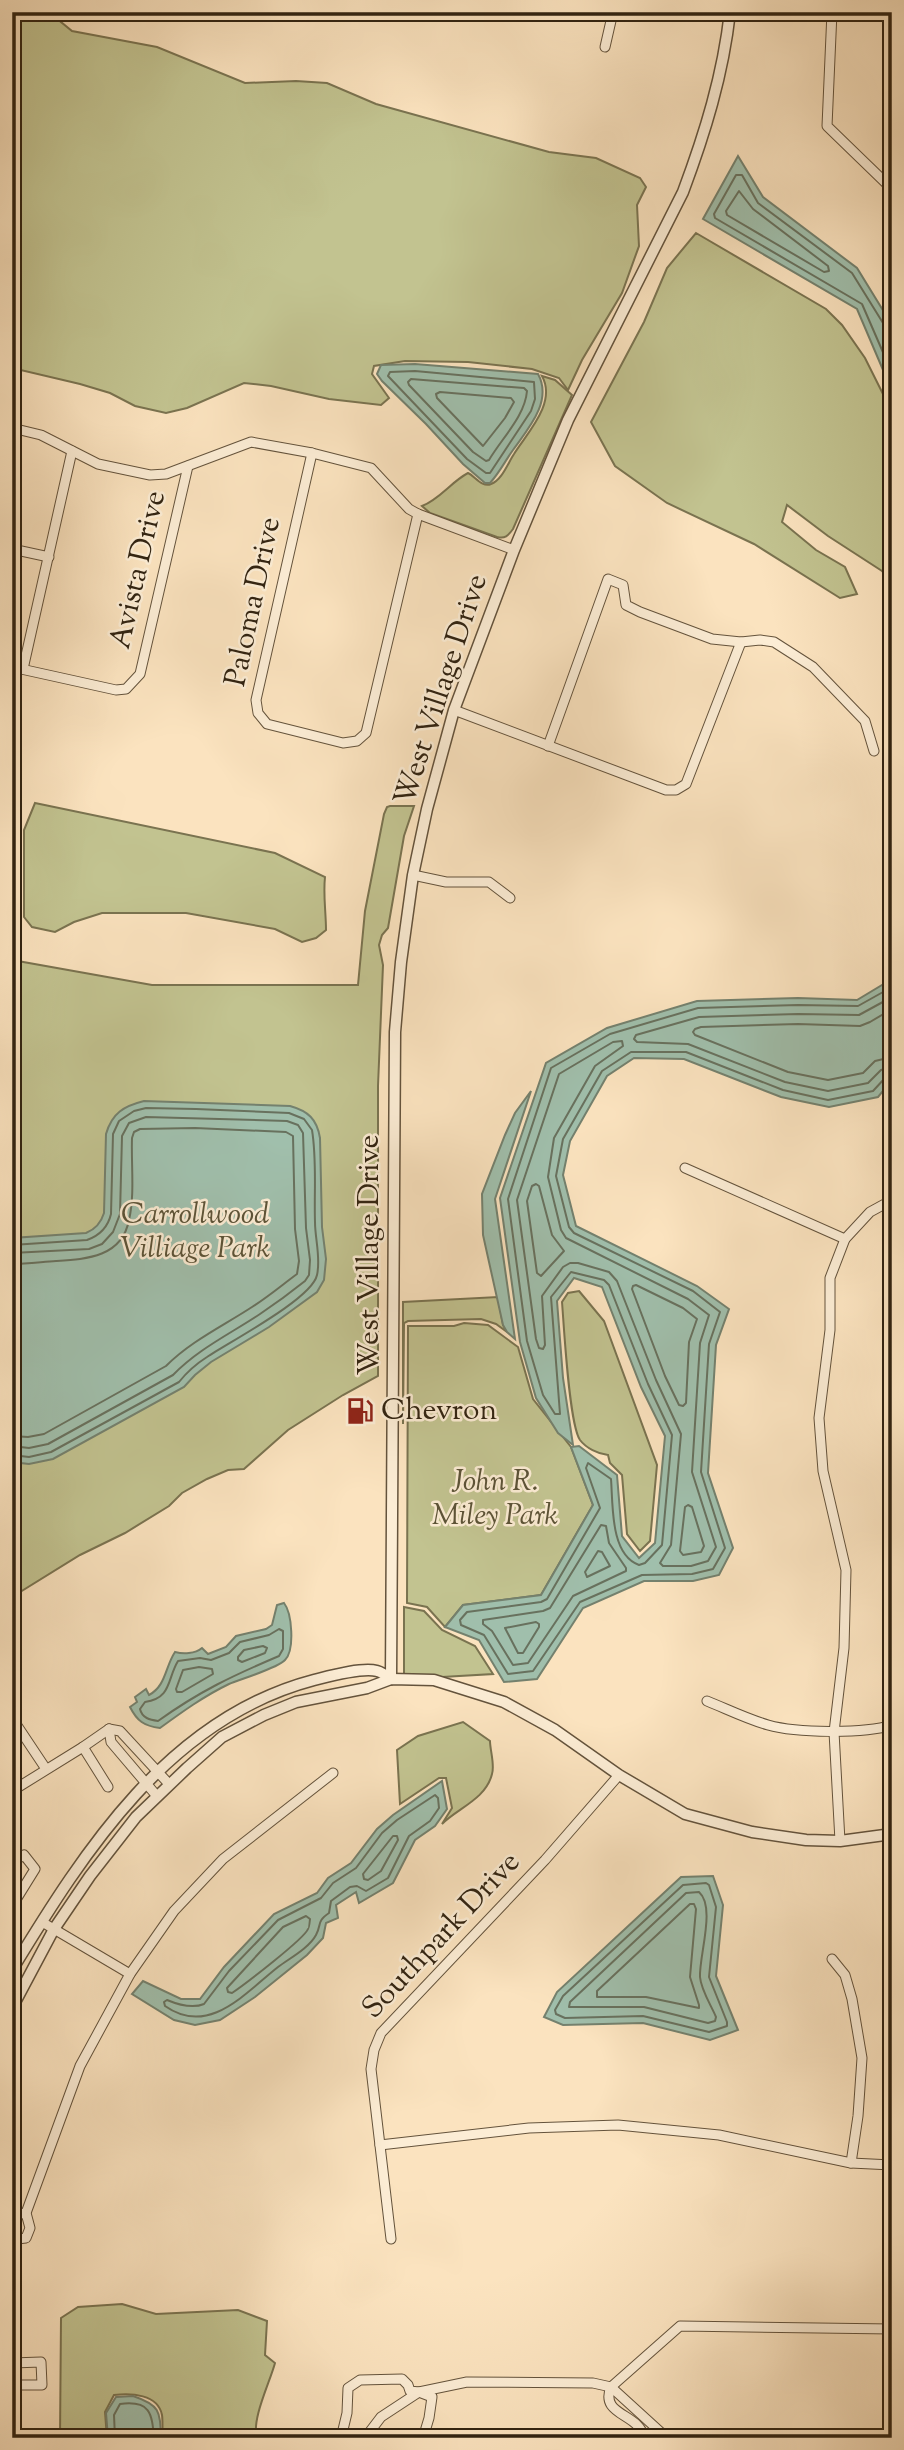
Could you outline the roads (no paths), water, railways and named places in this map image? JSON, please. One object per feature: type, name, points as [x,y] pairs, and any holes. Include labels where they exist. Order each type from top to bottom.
[{"type":"street","points":[[605,47],[612,12]]},
{"type":"street","name":"West Village Drive","points":[[391,1679],[395,1032],[413,875],[427,809],[454,710],[514,550],[568,420],[683,192],[707,125],[725,54],[730,12]]},
{"type":"street","points":[[832,12],[827,126],[892,189]]},
{"type":"street","name":"Avista Drive","points":[[12,428],[41,435],[98,464],[150,475],[166,474],[251,442],[312,453],[371,468],[409,509],[514,550]]},
{"type":"street","points":[[23,669],[72,451]]},
{"type":"street","name":"Paloma Drive","points":[[312,453],[256,700],[258,713],[267,724],[343,743],[357,741],[366,733],[418,514]]},
{"type":"street","name":"Avista Drive","points":[[12,667],[116,690],[126,689],[140,674],[188,466]]},
{"type":"street","points":[[12,549],[48,557]]},
{"type":"street","points":[[548,746],[608,579],[623,585],[626,605],[640,612],[712,639],[774,642],[813,667],[865,721],[874,751]]},
{"type":"street","points":[[454,710],[666,790],[676,790],[686,784],[741,642]]},
{"type":"street","points":[[413,875],[446,882],[489,882],[510,898]]},
{"type":"street","points":[[685,1168],[845,1239]]},
{"type":"street","points":[[840,1841],[834,1732],[844,1648],[846,1570],[823,1471],[819,1418],[830,1330],[830,1279],[845,1239],[870,1212],[892,1200]]},
{"type":"street","points":[[12,1970],[79,1863],[145,1783],[215,1724],[293,1686],[362,1671],[376,1671],[391,1679]]},
{"type":"street","points":[[12,2008],[54,1929],[90,1876],[156,1795],[222,1737],[296,1702],[367,1688],[391,1679],[434,1680],[505,1702],[555,1730],[619,1775],[685,1814],[752,1832],[806,1840],[840,1841],[892,1834]]},
{"type":"street","points":[[707,1701],[769,1725],[834,1732],[892,1725]]},
{"type":"street","points":[[12,1718],[46,1769]]},
{"type":"street","points":[[12,1791],[109,1729],[120,1731],[169,1784]]},
{"type":"street","points":[[109,1729],[111,1742],[156,1795]]},
{"type":"street","points":[[83,1747],[108,1787]]},
{"type":"street","points":[[12,2234],[17,2239],[26,2238],[30,2228],[26,2213],[80,2066],[130,1974],[174,1911],[223,1859],[333,1773]]},
{"type":"street","name":"Southpark Drive","points":[[391,2239],[371,2069],[374,2050],[381,2033],[545,1860],[619,1775]]},
{"type":"street","points":[[12,1862],[24,1856],[35,1869],[18,1898],[12,1895]]},
{"type":"street","points":[[42,1922],[130,1974]]},
{"type":"street","points":[[832,1959],[845,1975],[862,2058],[851,2163]]},
{"type":"street","points":[[380,2145],[529,2127],[618,2125],[719,2135],[851,2163],[892,2165]]},
{"type":"street","points":[[12,2217],[26,2213]]},
{"type":"street","points":[[644,2438],[639,2426],[610,2405],[607,2396],[611,2388],[680,2326],[892,2329]]},
{"type":"street","points":[[12,2363],[41,2362],[42,2385],[12,2385]]},
{"type":"street","points":[[341,2438],[348,2413],[348,2388],[360,2379],[402,2379],[410,2391],[432,2397],[423,2438]]},
{"type":"street","points":[[365,2438],[381,2417],[419,2392],[467,2382],[593,2383],[611,2388],[667,2438]]},
{"type":"water","points":[[738,156],[763,197],[857,268],[892,325],[892,391],[857,309],[703,219]]},
{"type":"water","points":[[415,364],[538,374],[543,394],[537,414],[490,483],[485,483],[463,464],[377,374],[381,365]]},
{"type":"water","points":[[892,979],[892,1080],[878,1097],[829,1107],[781,1097],[684,1059],[634,1058],[607,1076],[570,1141],[563,1175],[576,1226],[697,1286],[729,1309],[716,1345],[708,1473],[733,1548],[719,1575],[693,1581],[644,1581],[583,1608],[537,1679],[504,1682],[479,1640],[445,1627],[463,1605],[541,1595],[593,1505],[571,1447],[579,1446],[617,1475],[622,1536],[639,1558],[655,1543],[665,1436],[641,1387],[602,1287],[574,1278],[557,1301],[563,1378],[573,1445],[558,1433],[536,1398],[520,1342],[500,1198],[546,1063],[607,1028],[697,1001],[798,998],[857,1000]]},
{"type":"water","points":[[531,1091],[495,1199],[515,1339],[503,1325],[483,1235],[482,1194],[515,1113]]},
{"type":"water","points":[[144,1101],[290,1106],[311,1117],[320,1138],[322,1227],[326,1259],[324,1280],[317,1292],[269,1327],[211,1362],[184,1387],[53,1459],[29,1464],[12,1462],[12,1238],[86,1233],[98,1225],[104,1213],[106,1134],[115,1116],[130,1105]]},
{"type":"water","points":[[284,1603],[291,1632],[290,1648],[285,1660],[267,1670],[229,1684],[160,1728],[145,1724],[135,1716],[130,1707],[137,1702],[135,1697],[146,1689],[149,1695],[159,1687],[175,1652],[189,1653],[202,1648],[208,1654],[226,1647],[236,1636],[272,1625],[277,1605]]},
{"type":"water","points":[[442,1781],[447,1809],[435,1826],[415,1840],[393,1883],[359,1903],[356,1892],[336,1905],[338,1918],[326,1923],[323,1938],[307,1955],[255,1997],[220,2020],[195,2025],[174,2020],[132,1994],[143,1981],[181,1999],[200,1999],[224,1967],[274,1914],[317,1893],[328,1878],[351,1863],[377,1829]]},
{"type":"water","points":[[713,1876],[723,1905],[716,1976],[738,2030],[710,2040],[643,2023],[563,2025],[544,2017],[557,1992],[681,1877]]},
{"type":"water","points":[[133,2396],[157,2410],[161,2438],[108,2438],[106,2413],[116,2397]]},
{"type":"place","name":"Chevron","points":[[360,1411]]},
{"type":"park label","name":"Carrollwood Villiage Park","points":[[195,1232]]},
{"type":"park label","name":"John R. Miley Park","points":[[495,1499]]}]
